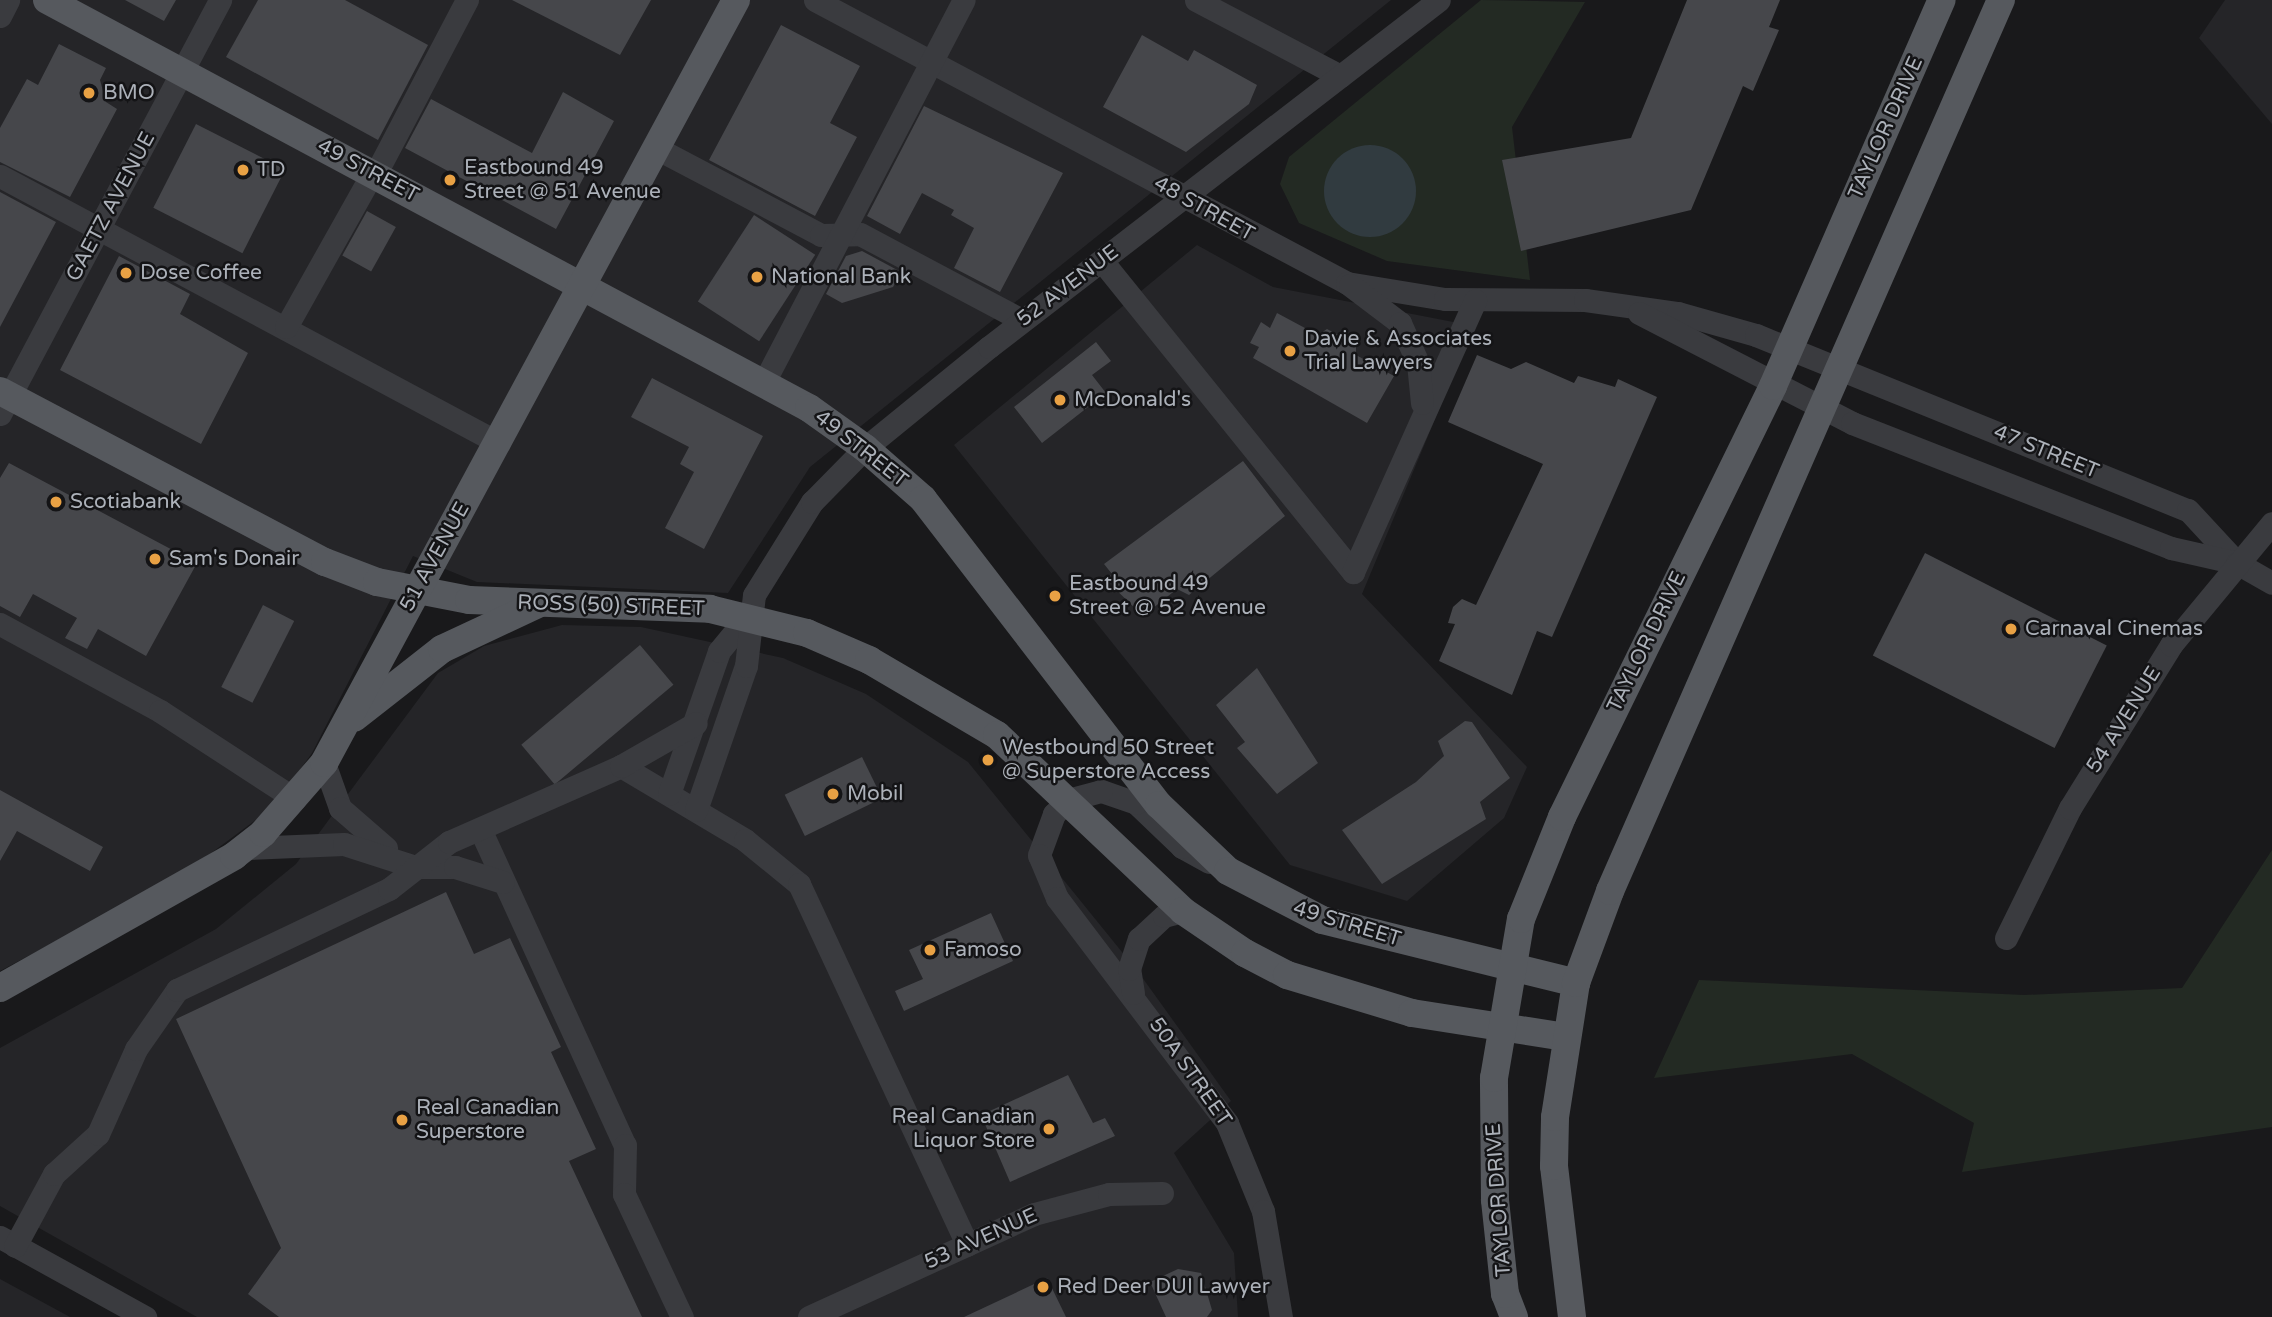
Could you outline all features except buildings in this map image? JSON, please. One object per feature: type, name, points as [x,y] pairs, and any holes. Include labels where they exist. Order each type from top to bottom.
[{"type":"main road","name":"49 STREET","points":[[47,0],[763,383],[864,448],[923,499],[1159,805],[1228,870],[1322,920],[1576,983]]},
{"type":"main road","name":"51 AVENUE","points":[[0,988],[246,848],[295,799],[324,763],[658,149],[736,0]]},
{"type":"main road","name":"TAYLOR DRIVE","points":[[1505,1309],[1494,1175],[1498,1027],[1508,965],[1562,817],[1773,386],[1942,0]]},
{"type":"main road","points":[[1572,1317],[1554,1166],[1566,1037],[1576,983],[1837,366],[2001,0]]},
{"type":"main road","name":"ROSS (50) STREET","points":[[3,400],[326,562],[416,592],[541,603],[660,603],[747,617],[807,633],[944,700],[997,735],[1182,911],[1287,975],[1412,1013],[1566,1037]]},
{"type":"main road","points":[[344,726],[442,649],[541,603]]},
{"type":"street","points":[[0,16],[8,0]]},
{"type":"street","name":"GAETZ AVENUE","points":[[3,400],[100,228],[220,0]]},
{"type":"street","points":[[286,327],[467,0]]},
{"type":"street","name":"48 STREET","points":[[815,0],[1348,283],[1475,300],[1626,306],[1678,313],[1790,348]]},
{"type":"street","points":[[763,383],[964,0]]},
{"type":"street","points":[[1196,0],[1340,76]]},
{"type":"street","name":"52 AVENUE","points":[[747,617],[761,580],[798,519],[864,448],[1022,320],[1438,0]]},
{"type":"street","points":[[658,149],[821,235],[860,234],[1022,320]]},
{"type":"street","points":[[0,176],[499,443]]},
{"type":"street","points":[[1102,261],[1353,572],[1422,407],[1475,300]]},
{"type":"street","points":[[1348,283],[1404,331],[1418,363],[1422,407]]},
{"type":"street","name":"48 STREET","points":[[1626,306],[1773,386]]},
{"type":"street","name":"47 STREET","points":[[1790,348],[2188,510],[2238,564]]},
{"type":"street","name":"47 STREET","points":[[1773,386],[1819,408],[2171,548],[2238,564],[2272,583]]},
{"type":"street","name":"54 AVENUE","points":[[2006,938],[2092,773],[2181,631],[2272,523]]},
{"type":"street","points":[[669,793],[696,723],[719,651],[747,617]]},
{"type":"street","points":[[696,810],[746,666],[747,617]]},
{"type":"street","points":[[0,624],[160,711],[295,799]]},
{"type":"street","points":[[145,1317],[7,1241],[54,1174],[98,1134],[136,1049],[177,990],[388,889],[415,867],[480,829],[621,766],[696,723]]},
{"type":"street","points":[[324,763],[351,821],[415,867]]},
{"type":"street","points":[[621,766],[696,810],[799,884],[967,1245]]},
{"type":"street","points":[[1068,800],[1101,791],[1125,796],[1182,847],[1228,870]]},
{"type":"street","name":"50A STREET","points":[[1068,800],[1041,836],[1044,875],[1109,970],[1133,993],[1237,1140],[1263,1211],[1281,1317]]},
{"type":"street","points":[[480,829],[625,1145],[624,1194],[682,1317]]},
{"type":"street","points":[[246,848],[344,844],[415,867],[455,867],[503,882]]},
{"type":"street","points":[[1133,993],[1129,968],[1139,939],[1164,916],[1182,911]]},
{"type":"street","name":"53 AVENUE","points":[[809,1317],[1070,1201],[1162,1193]]},
{"type":"shaded area","points":[[0,0],[1391,0],[810,467],[728,593],[477,582],[413,556],[312,753],[273,807],[183,874],[0,971]]},
{"type":"shaded area","points":[[1481,0],[1585,2],[1512,127],[1530,280],[1387,261],[1299,223],[1280,184],[1289,157]]},
{"type":"shaded area","points":[[2225,0],[2272,0],[2272,124],[2199,38]]},
{"type":"shaded area","points":[[1370,145],[1388,149],[1402,159],[1412,173],[1416,191],[1412,209],[1402,223],[1388,233],[1370,237],[1352,233],[1338,223],[1328,209],[1324,191],[1328,173],[1338,159],[1352,149]]},
{"type":"shaded area","points":[[1197,245],[1273,287],[1474,326],[1362,594],[1527,767],[1504,818],[1407,901],[1290,865],[954,445]]},
{"type":"shaded area","points":[[562,625],[641,627],[783,658],[866,694],[968,762],[1139,973],[1231,1101],[1174,1153],[1234,1253],[1238,1317],[197,1317],[0,1206],[0,1048],[216,929],[296,864],[438,673],[484,646]]},
{"type":"shaded area","points":[[2272,850],[2272,1127],[1962,1172],[1974,1123],[1852,1054],[1654,1078],[1699,980],[2024,995],[2182,988]]},
{"type":"shaded area","points":[[0,1279],[70,1317],[0,1317]]},
{"type":"place","name":"BMO","points":[[89,93]]},
{"type":"place","name":"TD","points":[[243,170]]},
{"type":"place","name":"Eastbound 49 Street @ 51 Avenue","points":[[450,180]]},
{"type":"place","name":"Dose Coffee","points":[[126,273]]},
{"type":"place","name":"National Bank","points":[[757,277]]},
{"type":"place","name":"Davie & Associates Trial Lawyers","points":[[1290,351]]},
{"type":"place","name":"McDonald's","points":[[1060,400]]},
{"type":"place","name":"Scotiabank","points":[[56,502]]},
{"type":"place","name":"Sam's Donair","points":[[155,559]]},
{"type":"place","name":"Eastbound 49 Street @ 52 Avenue","points":[[1055,596]]},
{"type":"place","name":"Carnaval Cinemas","points":[[2011,629]]},
{"type":"place","name":"Westbound 50 Street @ Superstore Access","points":[[988,760]]},
{"type":"place","name":"Mobil","points":[[833,794]]},
{"type":"place","name":"Famoso","points":[[930,950]]},
{"type":"place","name":"Real Canadian Superstore","points":[[402,1120]]},
{"type":"place","name":"Real Canadian Liquor Store","points":[[1049,1129]]},
{"type":"place","name":"Red Deer DUI Lawyer","points":[[1043,1287]]}]
